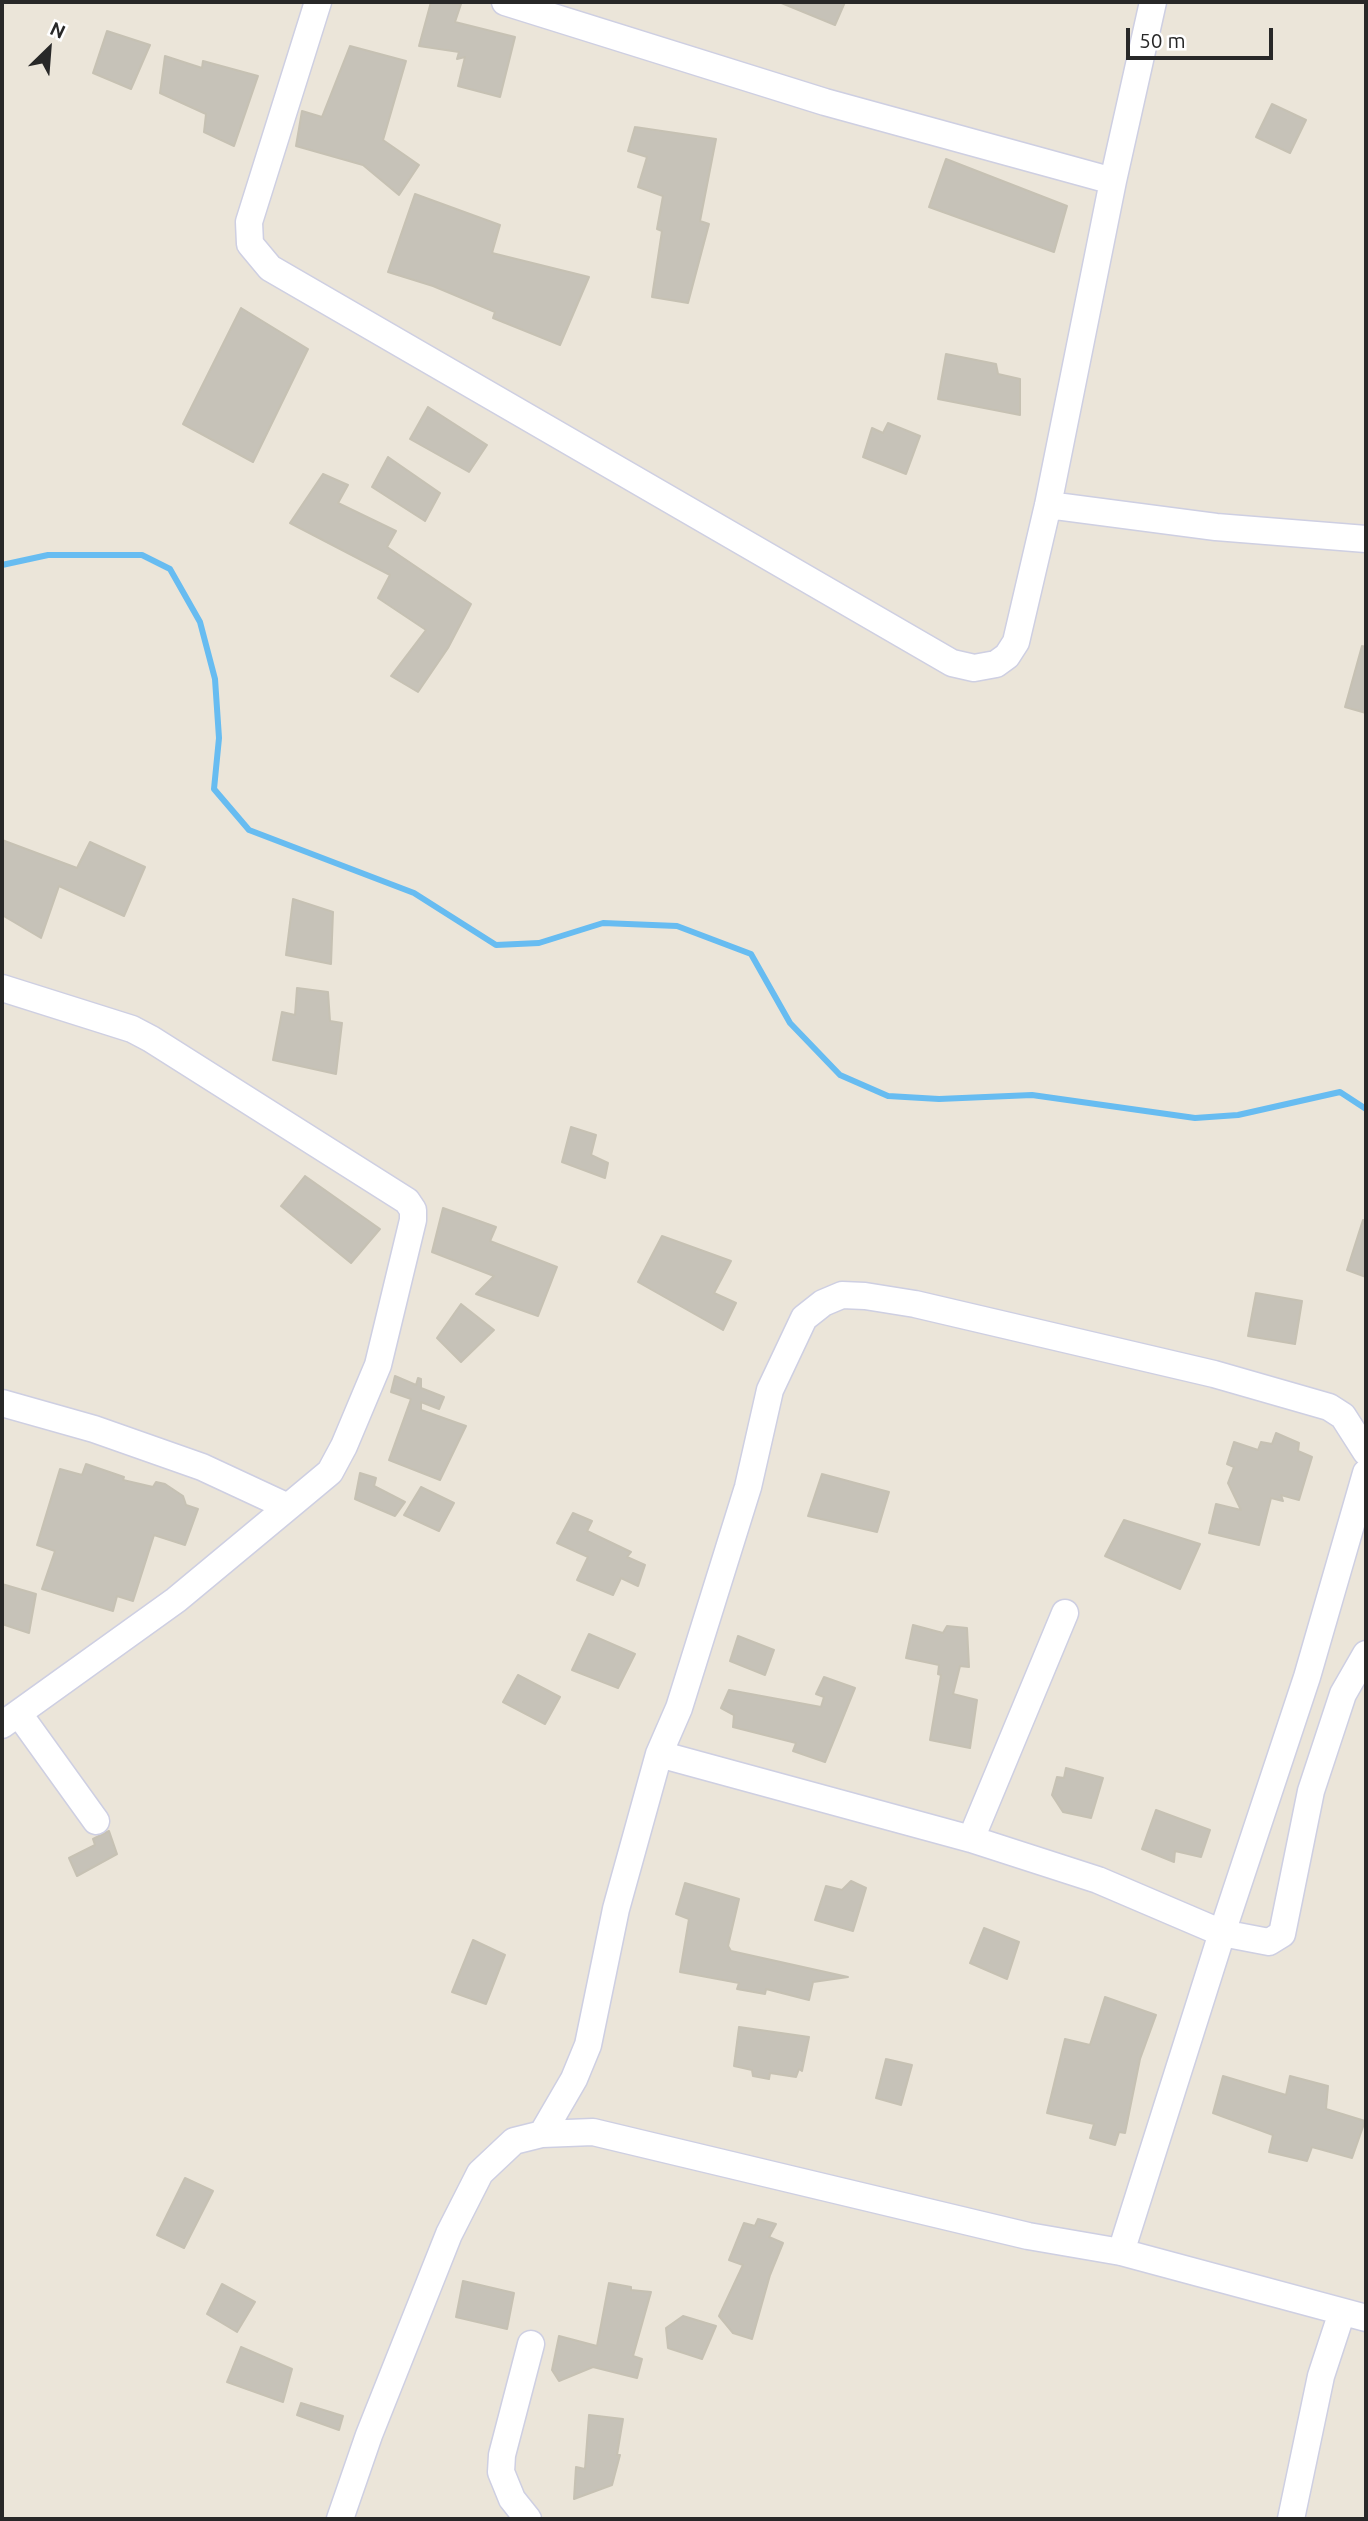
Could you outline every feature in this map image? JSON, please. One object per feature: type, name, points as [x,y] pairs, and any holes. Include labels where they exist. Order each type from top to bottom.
[{"type":"street","points":[[318,2],[249,222],[250,244],[270,268],[952,663],[974,668],[996,664],[1007,656],[1016,642],[1048,505],[1113,181],[1153,2]]},
{"type":"street","points":[[506,2],[825,102],[1113,181]]},
{"type":"street","points":[[1048,505],[1216,527],[1366,539]]},
{"type":"street","points":[[2,988],[132,1029],[151,1039],[407,1201],[413,1210],[414,1220],[378,1365],[330,1472],[176,1600],[10,1720],[96,1821]]},
{"type":"street","points":[[542,2134],[574,2078],[588,2045],[617,1909],[659,1754],[679,1708],[747,1487],[770,1390],[786,1350],[804,1318],[823,1303],[842,1294],[915,1304],[1214,1374],[1316,1404],[1343,1416],[1358,1435],[1366,1452]]},
{"type":"street","points":[[2,1403],[94,1429],[202,1466],[288,1507]]},
{"type":"street","points":[[1121,2252],[1307,1677],[1366,1473]]},
{"type":"street","points":[[971,1839],[1065,1613]]},
{"type":"street","points":[[659,1754],[971,1839],[1097,1880],[1222,1933],[1269,1942],[1282,1934],[1311,1791],[1343,1694],[1366,1654]]},
{"type":"street","points":[[340,2519],[369,2435],[444,2247],[480,2173],[514,2141],[542,2134],[593,2132],[1028,2236],[1121,2252],[1244,2283],[1354,2315],[1321,2376],[1291,2519]]},
{"type":"street","points":[[528,2519],[512,2499],[501,2472],[502,2455],[531,2344]]},
{"type":"building","points":[[431,2],[461,4],[455,22],[515,37],[500,97],[458,86],[465,57],[457,59],[459,52],[419,46]]},
{"type":"building","points":[[779,2],[845,2],[835,25]]},
{"type":"building","points":[[107,31],[150,45],[131,89],[93,73]]},
{"type":"building","points":[[350,46],[406,61],[383,140],[419,165],[399,195],[363,165],[296,146],[302,111],[322,117]]},
{"type":"building","points":[[165,56],[202,68],[203,61],[258,76],[234,146],[204,132],[206,114],[160,93]]},
{"type":"building","points":[[1272,104],[1306,120],[1290,153],[1256,137]]},
{"type":"building","points":[[635,127],[716,139],[700,221],[709,224],[688,303],[652,297],[662,231],[657,229],[663,196],[638,187],[647,157],[628,151]]},
{"type":"building","points":[[946,159],[1067,206],[1054,252],[929,207]]},
{"type":"building","points":[[415,194],[500,225],[492,253],[589,277],[560,345],[493,318],[495,312],[433,286],[388,272]]},
{"type":"building","points":[[241,308],[308,349],[253,462],[183,424]]},
{"type":"building","points":[[946,354],[996,364],[998,374],[1020,379],[1020,415],[938,399]]},
{"type":"building","points":[[428,407],[487,445],[469,472],[410,439]]},
{"type":"building","points":[[888,423],[920,436],[906,474],[863,457],[872,428],[883,433]]},
{"type":"building","points":[[388,457],[440,493],[425,521],[372,487]]},
{"type":"building","points":[[323,474],[348,485],[338,503],[396,531],[387,547],[471,604],[448,648],[418,692],[391,676],[426,630],[378,598],[390,575],[290,523]]},
{"type":"building","points":[[1362,646],[1366,647],[1366,713],[1345,707]]},
{"type":"building","points":[[2,840],[77,868],[90,842],[145,867],[124,916],[59,886],[41,938],[2,915]]},
{"type":"building","points":[[293,899],[333,912],[331,964],[286,955]]},
{"type":"building","points":[[297,988],[328,992],[330,1021],[342,1023],[336,1074],[273,1060],[282,1012],[295,1015]]},
{"type":"building","points":[[571,1127],[596,1135],[591,1155],[608,1163],[605,1178],[562,1162]]},
{"type":"building","points":[[305,1176],[380,1229],[351,1263],[281,1206]]},
{"type":"building","points":[[443,1208],[496,1227],[490,1241],[557,1267],[538,1316],[476,1294],[494,1276],[432,1252]]},
{"type":"building","points":[[1363,1220],[1366,1221],[1366,1277],[1347,1270]]},
{"type":"building","points":[[662,1236],[731,1261],[714,1293],[736,1303],[723,1330],[638,1282]]},
{"type":"building","points":[[1256,1293],[1302,1301],[1295,1344],[1248,1336]]},
{"type":"building","points":[[461,1304],[494,1330],[461,1362],[437,1338]]},
{"type":"building","points":[[395,1376],[416,1385],[418,1378],[421,1379],[421,1388],[444,1397],[439,1409],[421,1402],[421,1410],[466,1426],[440,1480],[389,1460],[411,1399],[391,1392]]},
{"type":"building","points":[[1276,1433],[1299,1443],[1298,1451],[1312,1457],[1299,1500],[1281,1495],[1283,1501],[1271,1498],[1259,1545],[1209,1533],[1216,1504],[1241,1510],[1228,1483],[1234,1467],[1227,1464],[1234,1442],[1258,1450],[1261,1442],[1272,1444]]},
{"type":"building","points":[[86,1464],[124,1477],[123,1480],[153,1487],[156,1482],[165,1484],[183,1496],[186,1505],[198,1509],[185,1545],[154,1535],[133,1601],[117,1596],[113,1611],[42,1589],[55,1551],[37,1545],[60,1469],[82,1475]]},
{"type":"building","points":[[360,1473],[376,1478],[374,1486],[405,1502],[395,1516],[355,1499]]},
{"type":"building","points":[[822,1474],[889,1492],[877,1532],[808,1516]]},
{"type":"building","points":[[421,1487],[454,1503],[439,1531],[404,1515]]},
{"type":"building","points":[[573,1513],[592,1521],[587,1531],[631,1552],[627,1557],[645,1565],[638,1586],[621,1578],[613,1595],[577,1580],[588,1557],[557,1543]]},
{"type":"building","points":[[1124,1520],[1200,1544],[1180,1589],[1105,1556]]},
{"type":"building","points":[[2,1584],[36,1594],[29,1633],[2,1624]]},
{"type":"building","points":[[913,1625],[943,1633],[947,1626],[967,1628],[969,1667],[960,1666],[953,1694],[977,1700],[970,1748],[930,1740],[941,1675],[938,1674],[939,1665],[906,1658]]},
{"type":"building","points":[[589,1634],[635,1654],[618,1688],[572,1670]]},
{"type":"building","points":[[738,1636],[774,1650],[765,1675],[730,1661]]},
{"type":"building","points":[[518,1675],[560,1697],[545,1724],[503,1702]]},
{"type":"building","points":[[824,1677],[855,1688],[825,1762],[793,1751],[796,1743],[733,1727],[734,1715],[721,1708],[729,1690],[821,1707],[824,1697],[816,1694]]},
{"type":"building","points":[[1066,1768],[1103,1778],[1091,1818],[1063,1812],[1052,1795],[1057,1777],[1064,1778]]},
{"type":"building","points":[[1156,1810],[1210,1830],[1201,1857],[1175,1851],[1174,1862],[1142,1849]]},
{"type":"building","points":[[109,1831],[117,1854],[77,1876],[69,1858],[95,1845],[93,1839]]},
{"type":"building","points":[[851,1881],[866,1888],[853,1931],[815,1920],[826,1886],[842,1890]]},
{"type":"building","points":[[685,1883],[739,1899],[728,1946],[731,1951],[848,1977],[813,1982],[809,2000],[766,1989],[765,1994],[737,1989],[739,1983],[680,1972],[689,1919],[676,1914]]},
{"type":"building","points":[[984,1928],[1019,1942],[1007,1979],[970,1963]]},
{"type":"building","points":[[473,1940],[505,1955],[486,2004],[452,1992]]},
{"type":"building","points":[[1105,1997],[1156,2015],[1140,2059],[1125,2133],[1119,2132],[1115,2145],[1090,2138],[1094,2124],[1047,2113],[1065,2039],[1090,2045]]},
{"type":"building","points":[[739,2027],[809,2037],[802,2071],[799,2069],[796,2077],[770,2073],[769,2079],[753,2076],[752,2070],[734,2066]]},
{"type":"building","points":[[886,2059],[912,2065],[901,2105],[876,2098]]},
{"type":"building","points":[[1223,2076],[1286,2095],[1290,2076],[1328,2086],[1326,2109],[1365,2121],[1352,2158],[1312,2147],[1307,2161],[1269,2152],[1273,2135],[1213,2113]]},
{"type":"building","points":[[185,2178],[213,2191],[184,2248],[157,2235]]},
{"type":"building","points":[[758,2219],[776,2224],[769,2237],[783,2243],[770,2275],[752,2339],[733,2333],[719,2316],[743,2265],[729,2260],[744,2223],[755,2226]]},
{"type":"building","points":[[463,2281],[514,2293],[507,2329],[456,2317]]},
{"type":"building","points":[[609,2283],[631,2287],[631,2290],[651,2292],[633,2356],[642,2359],[637,2378],[593,2367],[559,2381],[552,2370],[559,2336],[597,2346]]},
{"type":"building","points":[[222,2284],[255,2302],[237,2332],[207,2314]]},
{"type":"building","points":[[683,2316],[716,2326],[702,2359],[668,2348],[666,2328]]},
{"type":"building","points":[[241,2347],[292,2369],[283,2402],[227,2382]]},
{"type":"building","points":[[301,2403],[343,2416],[339,2430],[297,2415]]},
{"type":"building","points":[[589,2415],[623,2419],[617,2455],[620,2455],[612,2485],[574,2499],[576,2467],[585,2469]]},
{"type":"waterway","points":[[2,565],[48,555],[142,555],[170,569],[200,622],[215,679],[219,738],[214,789],[249,830],[414,893],[496,945],[539,943],[603,923],[677,926],[751,954],[790,1023],[840,1075],[888,1096],[939,1099],[1032,1095],[1195,1118],[1238,1115],[1340,1092],[1366,1109]]}]
